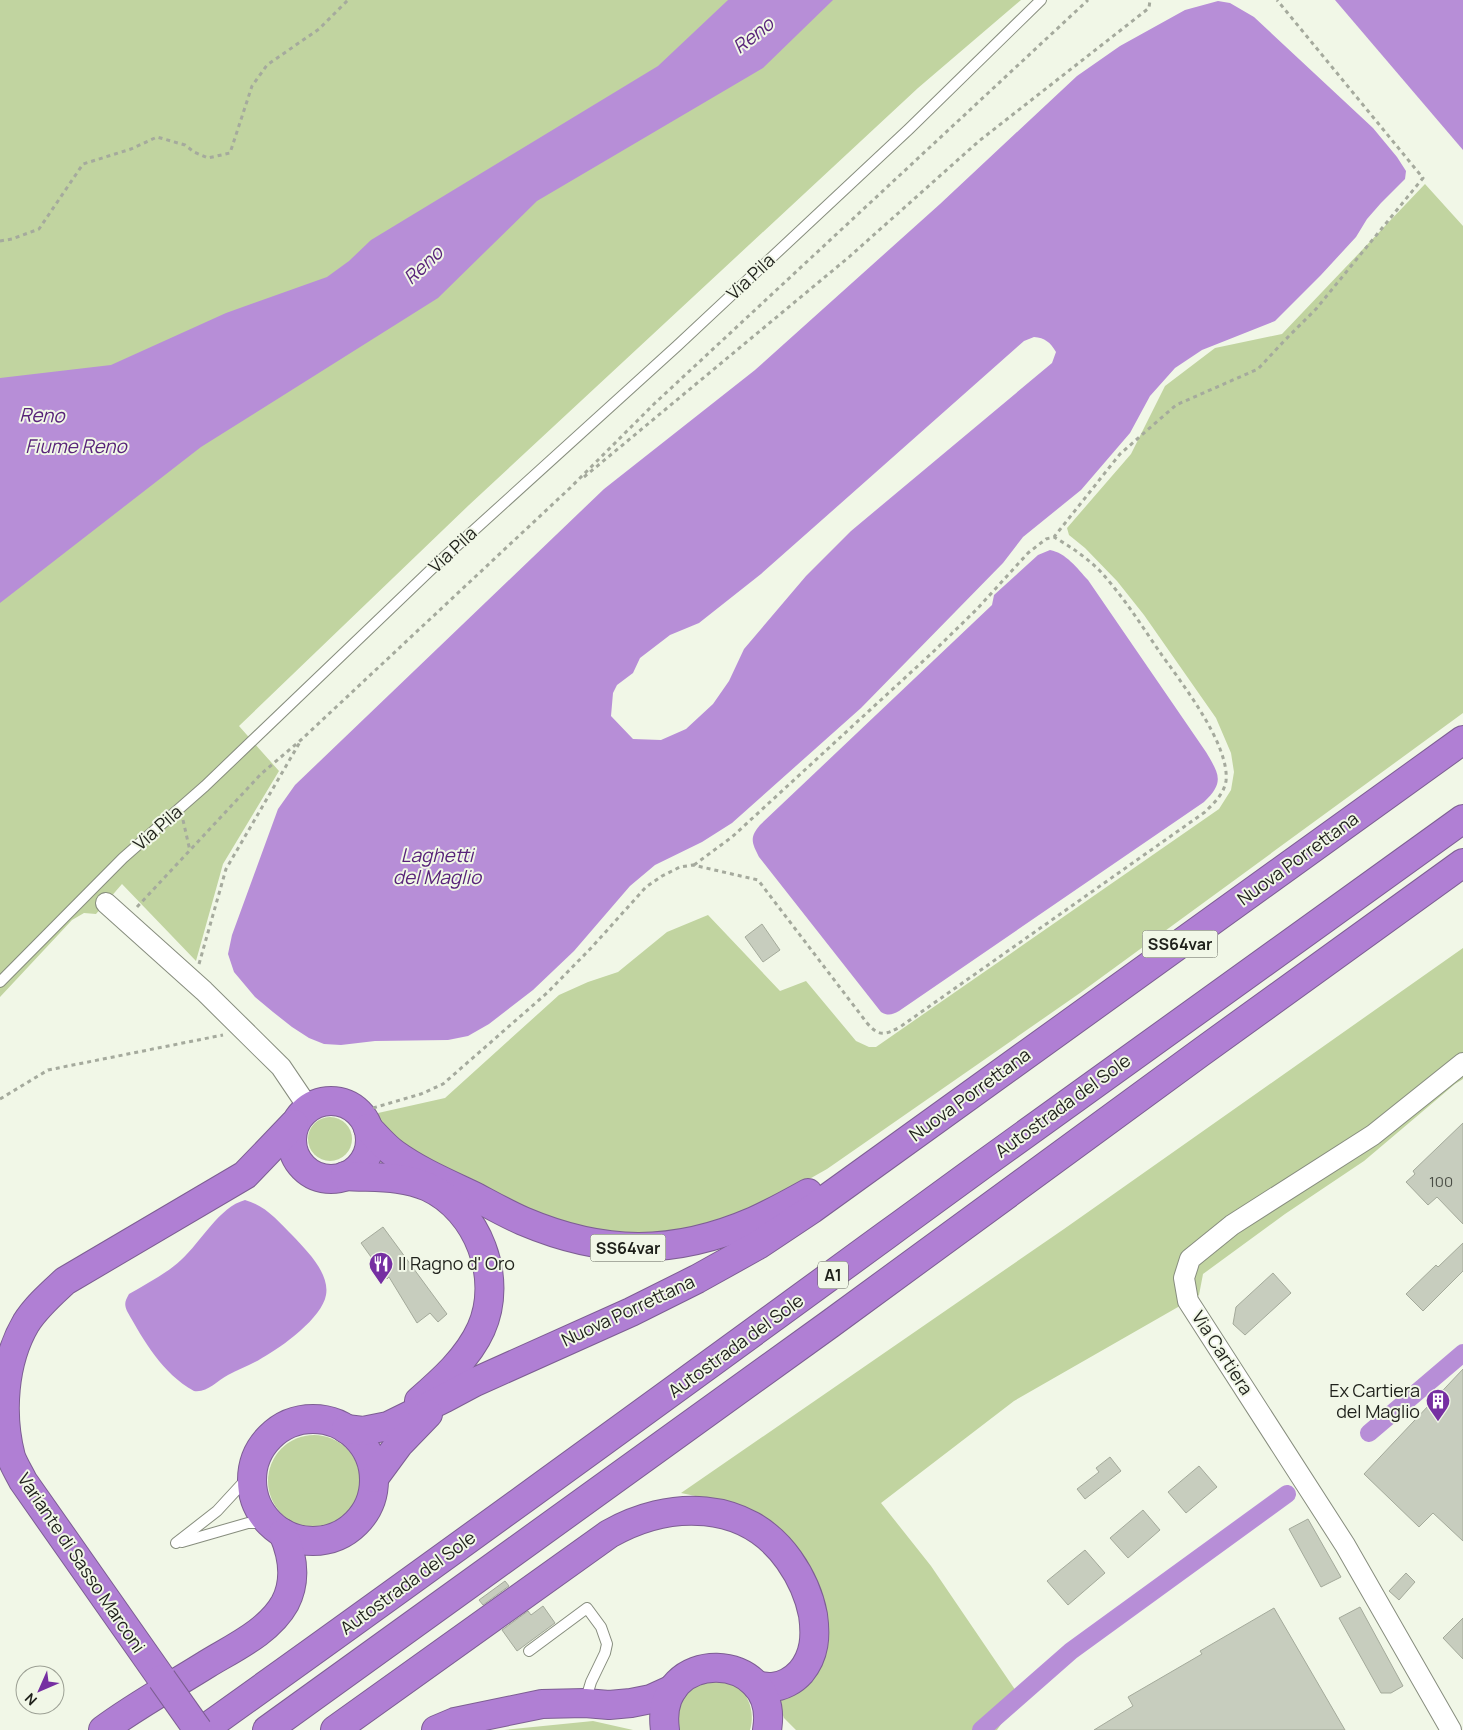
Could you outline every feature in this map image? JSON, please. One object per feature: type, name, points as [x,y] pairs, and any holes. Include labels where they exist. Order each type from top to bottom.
[{"type":"highway","name":"Nuova Porrettana","points":[[445,1398],[475,1382],[631,1312],[697,1279],[758,1245],[898,1147],[1463,740]]},
{"type":"highway","name":"Autostrada del Sole","points":[[203,1730],[1463,818]]},
{"type":"highway","name":"Autostrada del Sole","points":[[267,1730],[822,1330],[1200,1053],[1463,864]]},
{"type":"highway","name":"SS64var","points":[[245,1175],[301,1116],[318,1103],[328,1101],[339,1102],[349,1105],[385,1146],[403,1159],[522,1220],[571,1238],[602,1245],[653,1248],[677,1245],[726,1232],[754,1221],[898,1147]]},
{"type":"highway","points":[[301,1116],[291,1136],[292,1148],[297,1160],[305,1170]]},
{"type":"highway","points":[[345,1176],[355,1171],[366,1157],[370,1140],[363,1120]]},
{"type":"highway","name":"SS64var","points":[[245,1175],[277,1168],[305,1170],[314,1176],[324,1179],[335,1179],[345,1176],[411,1181],[428,1187],[460,1211],[473,1227],[482,1248],[488,1268],[489,1289],[481,1328],[470,1348],[437,1385],[388,1426],[363,1431],[346,1429]]},
{"type":"highway","name":"Variante di Sasso Marconi","points":[[198,1730],[23,1481],[10,1456],[4,1431],[2,1402],[5,1375],[15,1345],[26,1322],[65,1282],[245,1175]]},
{"type":"highway","name":"SS64var","points":[[374,1478],[398,1444],[445,1398]]},
{"type":"highway","points":[[388,1426],[445,1398]]},
{"type":"highway","name":"SS64var","points":[[313,1419],[330,1421],[346,1429],[361,1442],[370,1459],[374,1478],[372,1496],[365,1513],[353,1527],[337,1536],[319,1541],[301,1540],[277,1528],[259,1508],[253,1491],[252,1473],[257,1456],[266,1441],[280,1429],[295,1422],[313,1419]]},
{"type":"highway","points":[[335,1730],[609,1534],[625,1525],[673,1511],[705,1511],[738,1518],[757,1528],[773,1540],[798,1572],[808,1594],[813,1618],[815,1637],[811,1656],[806,1666],[791,1681],[772,1687],[756,1685]]},
{"type":"highway","points":[[103,1730],[256,1634],[271,1620],[284,1604],[291,1586],[293,1570],[290,1550],[277,1528]]},
{"type":"highway","points":[[665,1730],[666,1703],[673,1689],[684,1677],[698,1670],[714,1667],[730,1668],[744,1675],[756,1685],[768,1708],[770,1727]]},
{"type":"highway","points":[[436,1730],[455,1722],[542,1704],[631,1703],[650,1699],[673,1689]]},
{"type":"highway","points":[[597,1704],[629,1712],[659,1730]]},
{"type":"street","points":[[106,903],[204,991],[281,1067],[301,1116]]},
{"type":"street","name":"Via Cartiera","points":[[1451,1730],[1345,1545],[1188,1301],[1184,1278],[1190,1259],[1232,1225],[1372,1135],[1463,1063]]},
{"type":"lane","name":"Via Pila","points":[[0,982],[90,890],[181,808],[440,561],[677,346],[909,129],[1042,0]]},
{"type":"lane","points":[[90,890],[106,903]]},
{"type":"lane","points":[[252,1473],[217,1511],[176,1543],[248,1523],[277,1528]]},
{"type":"lane","points":[[529,1651],[587,1608],[601,1627],[607,1644],[605,1653],[591,1682],[597,1704]]},
{"type":"path","points":[[0,241],[12,239],[39,229],[84,164],[131,149],[158,137],[185,145],[194,152],[208,158],[230,153],[252,86],[268,65],[320,29],[348,0]]},
{"type":"path","points":[[570,488],[849,257],[979,141],[1148,8],[1150,0]]},
{"type":"path","points":[[693,866],[732,837],[933,652],[977,609],[1028,553],[1046,539],[1054,537],[1120,454],[1176,405],[1258,369],[1316,309],[1423,178],[1277,0]]},
{"type":"path","points":[[125,919],[262,774],[302,739],[570,488],[654,404],[1086,1]]},
{"type":"path","points":[[363,1120],[443,1084],[547,993],[646,887],[680,867],[693,866],[758,880],[867,1023],[878,1032],[886,1034],[900,1027],[1204,812],[1221,793],[1226,782],[1225,767],[1213,734],[1196,704],[1120,594],[1100,571],[1076,549],[1054,537]]},
{"type":"path","points":[[198,967],[226,869],[302,739]]},
{"type":"path","points":[[181,808],[190,851]]},
{"type":"path","points":[[0,1099],[48,1070],[222,1035]]},
{"type":"green space","points":[[0,0],[1021,0],[918,88],[469,505],[239,726],[279,771],[223,864],[196,961],[122,884],[96,914],[84,913],[72,920],[0,997]]},
{"type":"green space","points":[[1425,184],[1463,226],[1463,713],[1080,993],[827,1169],[749,1213],[671,1234],[627,1237],[532,1214],[410,1151],[390,1134],[379,1120],[378,1113],[445,1098],[559,995],[588,982],[618,972],[667,932],[708,915],[780,991],[806,981],[856,1041],[869,1047],[876,1047],[1219,809],[1231,790],[1234,772],[1231,753],[1216,718],[1144,615],[1117,581],[1085,548],[1069,535],[1067,528],[1131,454],[1165,386],[1215,348],[1282,334]]},
{"type":"green space","points":[[1463,948],[1463,1079],[1364,1161],[1285,1214],[1203,1274],[1199,1295],[1014,1401],[881,1503],[931,1566],[1020,1697],[997,1730],[796,1730],[784,1718],[779,1704],[787,1690],[812,1673],[812,1580],[729,1503],[681,1493],[1064,1229]]},
{"type":"green space","points":[[330,1117],[342,1121],[348,1127],[352,1139],[348,1151],[342,1157],[330,1161],[318,1157],[312,1151],[308,1139],[312,1127],[318,1121]]},
{"type":"green space","points":[[314,1435],[332,1438],[347,1448],[357,1463],[360,1481],[357,1499],[347,1514],[332,1524],[314,1527],[296,1524],[281,1514],[271,1499],[268,1481],[271,1463],[281,1448],[296,1438]]},
{"type":"green space","points":[[704,1681],[729,1682],[736,1685],[746,1695],[752,1716],[750,1730],[678,1730],[678,1711],[681,1700]]},
{"type":"green space","points":[[593,1721],[633,1730],[504,1730]]},
{"type":"water","name":"Fiume Reno","points":[[728,0],[833,0],[763,68],[537,201],[438,298],[201,447],[0,603],[0,378],[111,365],[226,313],[327,277],[349,261],[371,240],[658,66]]},
{"type":"water","points":[[1335,0],[1463,0],[1463,150]]},
{"type":"water","name":"Laghetti del Maglio","points":[[1218,1],[1230,3],[1254,17],[1373,128],[1406,171],[1405,179],[1367,219],[1356,237],[1321,275],[1275,321],[1202,350],[1175,368],[1150,396],[1130,433],[1081,490],[1023,537],[1003,563],[861,708],[732,823],[702,842],[655,865],[630,886],[574,951],[533,990],[489,1024],[468,1036],[448,1040],[375,1041],[341,1045],[324,1044],[309,1038],[292,1027],[255,997],[234,972],[228,954],[232,935],[278,809],[295,785],[604,489],[755,370],[940,204],[1077,76],[1120,46],[1185,10]],"holes":[[[1034,337],[1047,341],[1056,352],[1052,363],[851,531],[806,576],[744,649],[729,681],[713,704],[686,729],[661,740],[633,739],[611,716],[613,693],[617,685],[633,673],[640,658],[670,635],[699,623],[761,574],[1024,341]]]},
{"type":"water","points":[[1050,550],[1061,554],[1088,580],[1206,752],[1217,772],[1218,778],[1215,789],[1204,802],[899,1011],[886,1014],[881,1012],[759,857],[753,844],[754,834],[760,825],[992,605],[994,595],[1038,555]]},
{"type":"water","points":[[245,1200],[259,1206],[271,1215],[316,1262],[324,1278],[326,1295],[317,1313],[300,1331],[280,1347],[208,1388],[194,1391],[163,1366],[140,1334],[127,1311],[126,1301],[129,1294],[175,1265],[219,1217],[236,1204]]},
{"type":"building","points":[[762,924],[780,950],[763,962],[745,937]]},
{"type":"building","points":[[1463,1123],[1463,1224],[1437,1197],[1428,1205],[1406,1182],[1415,1174],[1413,1171]]},
{"type":"building","points":[[383,1227],[447,1314],[438,1322],[430,1313],[417,1323],[389,1277],[387,1279],[361,1243]]},
{"type":"building","points":[[1463,1243],[1463,1271],[1423,1311],[1406,1294],[1436,1265],[1438,1267]]},
{"type":"building","points":[[1273,1273],[1291,1293],[1245,1335],[1233,1324],[1236,1307]]},
{"type":"building","name":"Ex Cartiera del Maglio","points":[[1463,1369],[1463,1541],[1433,1513],[1419,1527],[1364,1474]]},
{"type":"building","points":[[1110,1457],[1121,1471],[1085,1499],[1077,1489],[1099,1472],[1096,1468]]},
{"type":"building","points":[[1199,1466],[1217,1487],[1186,1513],[1168,1492]]},
{"type":"building","points":[[1143,1510],[1160,1530],[1128,1558],[1110,1538]]},
{"type":"building","points":[[1308,1519],[1341,1577],[1321,1587],[1289,1529]]},
{"type":"building","points":[[1085,1550],[1105,1573],[1068,1605],[1047,1581]]},
{"type":"building","points":[[1406,1573],[1415,1582],[1399,1600],[1389,1591]]},
{"type":"building","points":[[505,1581],[509,1586],[483,1605],[479,1600]]},
{"type":"building","points":[[543,1606],[555,1623],[517,1651],[502,1630],[528,1611],[531,1615]]},
{"type":"building","points":[[1360,1607],[1403,1686],[1391,1693],[1381,1693],[1339,1618]]},
{"type":"building","points":[[1274,1608],[1345,1730],[1094,1730],[1133,1706],[1128,1697],[1202,1654],[1200,1651]]},
{"type":"building","points":[[1463,1618],[1463,1659],[1443,1638]]},
{"type":"waterway","points":[[1369,1433],[1463,1353]]},
{"type":"waterway","points":[[981,1730],[1071,1651],[1287,1494]]},
{"type":"place","name":"Il Ragno d' Oro","points":[[381,1285]]},
{"type":"place","name":"Ex Cartiera del Maglio","points":[[1438,1422]]},
{"type":"water label","name":"Reno","points":[[753,35]]},
{"type":"water label","name":"Reno","points":[[423,265]]},
{"type":"water label","name":"Reno","points":[[42,415]]}]
